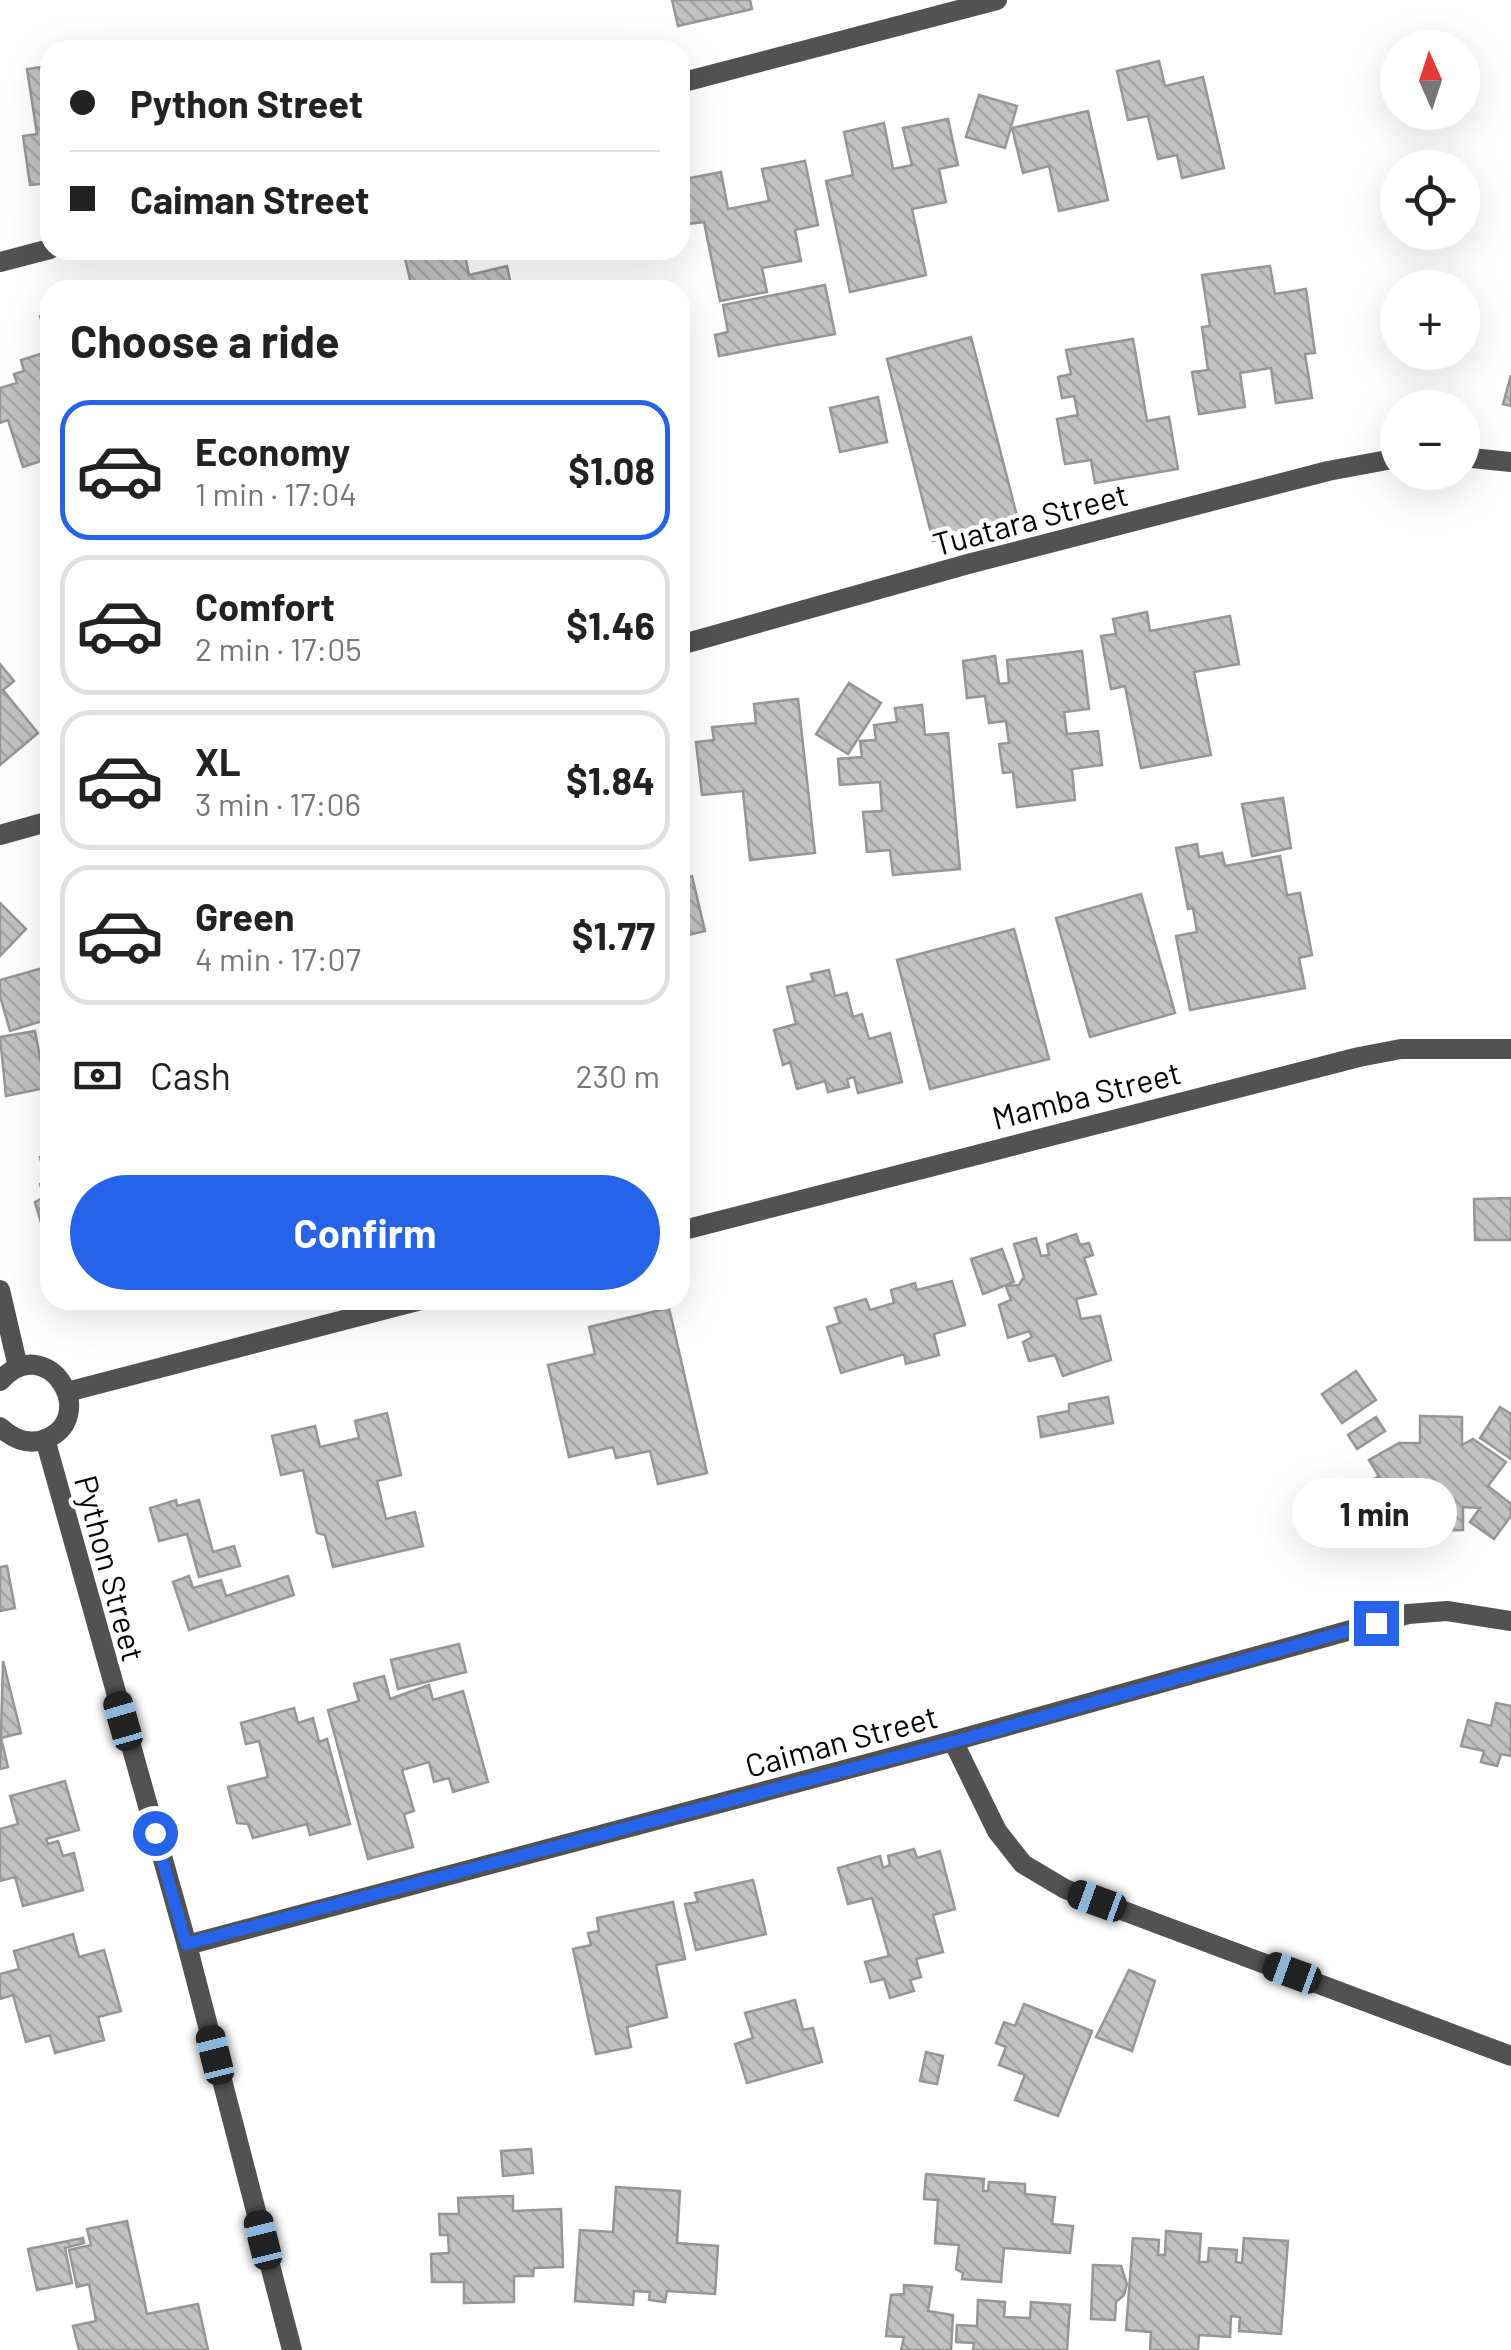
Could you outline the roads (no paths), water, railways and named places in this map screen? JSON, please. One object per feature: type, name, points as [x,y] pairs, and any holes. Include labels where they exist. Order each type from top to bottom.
[{"type":"street","points":[[690,80],[996,0]]},
{"type":"street","points":[[0,262],[40,252]]},
{"type":"street","points":[[1480,458],[1511,462]]},
{"type":"street","name":"Tuatara Street","points":[[690,642],[1026,549],[1328,471],[1380,461]]},
{"type":"street","points":[[0,835],[40,824]]},
{"type":"street","name":"Mamba Street","points":[[690,1228],[1359,1056],[1402,1048],[1511,1049]]},
{"type":"street","points":[[0,1290],[18,1367]]},
{"type":"street","points":[[68,1392],[382,1310]]},
{"type":"street","points":[[0,1382],[18,1367],[36,1366],[52,1371],[68,1392],[68,1414],[46,1439],[19,1440],[0,1427]]},
{"type":"street","name":"Python Street","points":[[46,1439],[186,1944],[292,2350]]},
{"type":"street","name":"Caiman Street","points":[[186,1944],[953,1742],[1408,1614],[1447,1611],[1511,1621]]},
{"type":"street","points":[[953,1742],[997,1831],[1023,1864],[1065,1890],[1511,2056]]}]
